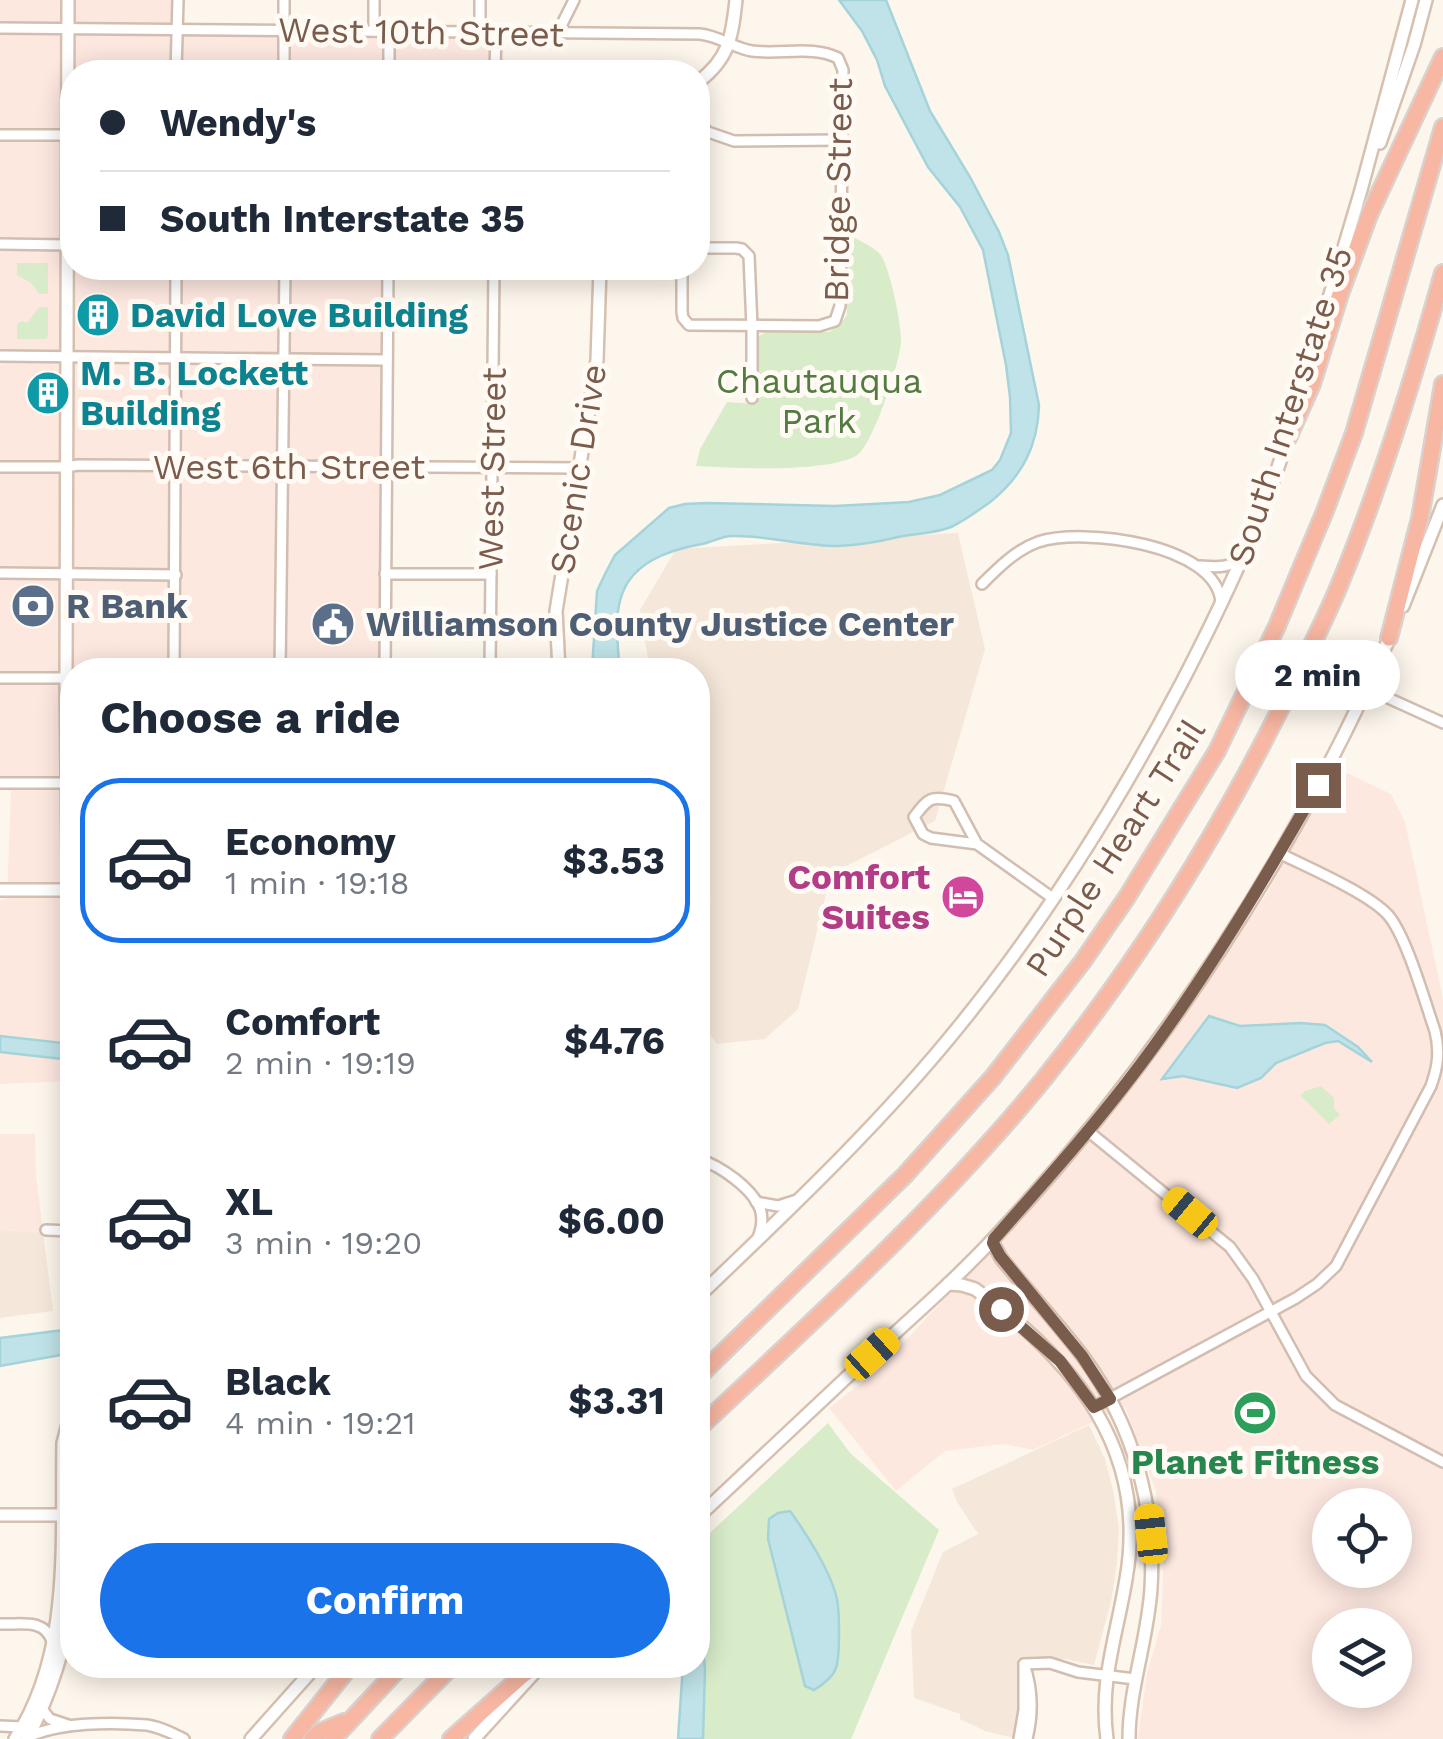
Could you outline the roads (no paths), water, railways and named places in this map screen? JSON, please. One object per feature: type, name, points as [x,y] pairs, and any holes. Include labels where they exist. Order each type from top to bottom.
[{"type":"highway","points":[[1288,438],[1312,384],[1369,215],[1443,57]]},
{"type":"highway","name":"Purple Heart Trail","points":[[710,1366],[905,1175],[993,1078],[1116,913],[1217,751],[1277,626],[1354,434],[1443,127]]},
{"type":"highway","name":"Purple Heart Trail","points":[[710,1418],[892,1244],[1042,1080],[1143,944],[1200,855],[1267,738],[1340,584],[1395,434],[1443,273]]},
{"type":"highway","points":[[1389,638],[1420,518],[1443,384]]},
{"type":"highway","points":[[292,1739],[341,1678]]},
{"type":"highway","points":[[333,1739],[389,1678]]},
{"type":"highway","points":[[380,1739],[440,1678]]},
{"type":"highway","points":[[451,1739],[519,1678]]},
{"type":"highway","points":[[312,1739],[347,1721]]},
{"type":"main road","points":[[68,0],[69,60]]},
{"type":"main road","points":[[710,71],[730,43],[736,0]]},
{"type":"main road","name":"South Interstate 35","points":[[710,1285],[858,1140],[958,1027],[1054,899],[1136,768],[1222,604],[1288,438],[1412,0]]},
{"type":"main road","points":[[1361,190],[1385,130],[1426,0]]},
{"type":"main road","points":[[69,280],[69,658]]},
{"type":"main road","name":"Scenic Drive","points":[[558,658],[556,611],[596,360],[599,280]]},
{"type":"main road","points":[[710,1506],[994,1239],[1088,1131],[1165,1030],[1216,956],[1318,785],[1389,638],[1443,505]]},
{"type":"main road","points":[[0,890],[60,890]]},
{"type":"main road","points":[[994,1239],[1000,1256],[1082,1356],[1110,1399],[1141,1475],[1151,1534],[1151,1592],[1129,1739]]},
{"type":"main road","points":[[948,1284],[975,1289],[1060,1361],[1094,1407],[1120,1466],[1129,1536],[1127,1578],[1106,1675],[1107,1739]]},
{"type":"main road","points":[[0,1515],[60,1515]]},
{"type":"main road","points":[[20,1735],[37,1696],[60,1602]]},
{"type":"main road","points":[[20,1735],[42,1709],[60,1659]]},
{"type":"main road","points":[[252,1739],[306,1678]]},
{"type":"main road","points":[[474,1739],[528,1678]]},
{"type":"street","points":[[176,60],[178,0]]},
{"type":"street","points":[[284,0],[284,60]]},
{"type":"street","points":[[374,0],[374,31]]},
{"type":"street","points":[[480,0],[480,32]]},
{"type":"street","points":[[557,34],[574,0]]},
{"type":"street","name":"West 10th Street","points":[[0,28],[700,34],[752,51],[826,52],[838,58]]},
{"type":"street","points":[[389,31],[389,60]]},
{"type":"street","points":[[495,60],[496,32]]},
{"type":"street","name":"Bridge Street","points":[[752,327],[819,326],[835,321],[840,306],[843,70],[838,58]]},
{"type":"street","points":[[710,133],[734,141],[841,140]]},
{"type":"street","points":[[0,135],[60,135]]},
{"type":"street","points":[[0,244],[60,244]]},
{"type":"street","points":[[710,248],[736,248],[746,252],[750,262],[752,398]]},
{"type":"street","points":[[174,658],[176,280]]},
{"type":"street","points":[[280,658],[284,280]]},
{"type":"street","points":[[385,658],[388,280]]},
{"type":"street","name":"West Street","points":[[490,658],[494,280]]},
{"type":"street","points":[[682,280],[682,312],[686,322],[694,326],[752,327]]},
{"type":"street","points":[[0,356],[387,360]]},
{"type":"street","name":"West 6th Street","points":[[0,467],[579,468]]},
{"type":"street","points":[[982,584],[1016,554],[1037,543],[1071,536],[1124,539],[1198,566],[1216,583],[1222,604]]},
{"type":"street","points":[[1198,566],[1223,567],[1236,563],[1244,554]]},
{"type":"street","points":[[0,573],[176,576]]},
{"type":"street","points":[[385,574],[491,574]]},
{"type":"street","points":[[0,678],[60,678]]},
{"type":"street","points":[[1366,688],[1443,724]]},
{"type":"street","points":[[0,783],[60,783]]},
{"type":"street","points":[[977,844],[931,838],[923,834],[914,817],[927,800],[954,801],[977,844],[1054,899]]},
{"type":"street","points":[[1094,1407],[1270,1312],[1317,1284],[1336,1266],[1431,1086],[1438,1059],[1435,1030],[1391,919],[1378,906],[1279,852]]},
{"type":"street","points":[[1088,1131],[1230,1247],[1299,1365],[1324,1397],[1443,1462]]},
{"type":"street","points":[[710,1163],[730,1175],[756,1202],[762,1223],[757,1240]]},
{"type":"street","points":[[756,1202],[778,1206],[799,1198]]},
{"type":"street","points":[[46,1230],[60,1231]]},
{"type":"street","points":[[1129,1536],[1151,1534]]},
{"type":"street","points":[[0,1624],[35,1624],[46,1629],[52,1642]]},
{"type":"street","points":[[1024,1664],[1050,1663],[1078,1672],[1135,1679]]},
{"type":"street","points":[[1019,1739],[1024,1710],[1024,1664]]},
{"type":"street","points":[[1024,1664],[1031,1695],[1027,1739]]},
{"type":"street","points":[[42,1709],[50,1719],[68,1724],[148,1726],[184,1739]]},
{"type":"street","points":[[0,1726],[20,1735],[68,1724]]},
{"type":"water","points":[[839,0],[886,0],[930,111],[970,177],[1008,255],[1039,405],[1026,460],[1001,493],[945,529],[838,546],[728,536],[652,560],[632,577],[620,601],[618,658],[593,658],[597,591],[606,572],[615,555],[669,508],[708,503],[835,506],[909,502],[940,495],[992,470],[1000,460],[1011,433],[1010,397],[983,250],[960,207],[928,167],[885,86],[862,31]]},
{"type":"water","points":[[1209,1016],[1240,1026],[1325,1025],[1358,1047],[1372,1062],[1338,1041],[1276,1063],[1261,1078],[1237,1088],[1183,1076],[1162,1079]]},
{"type":"water","points":[[0,1036],[60,1043],[60,1059],[0,1052]]},
{"type":"water","points":[[60,1330],[60,1355],[0,1366],[0,1338]]},
{"type":"water","points":[[790,1511],[823,1563],[837,1601],[836,1668],[814,1690],[805,1686],[768,1539],[769,1519]]},
{"type":"water","points":[[682,1678],[705,1678],[703,1739],[678,1739]]},
{"type":"place","name":"David Love Building","points":[[98,315]]},
{"type":"place","name":"M. B. Lockett Building","points":[[48,393]]},
{"type":"place","name":"R Bank","points":[[33,606]]},
{"type":"place","name":"Williamson County Justice Center","points":[[333,624]]},
{"type":"place","name":"Comfort Suites","points":[[963,897]]},
{"type":"place","name":"Planet Fitness","points":[[1255,1413]]},
{"type":"park label","name":"Chautauqua Park","points":[[819,401]]}]
